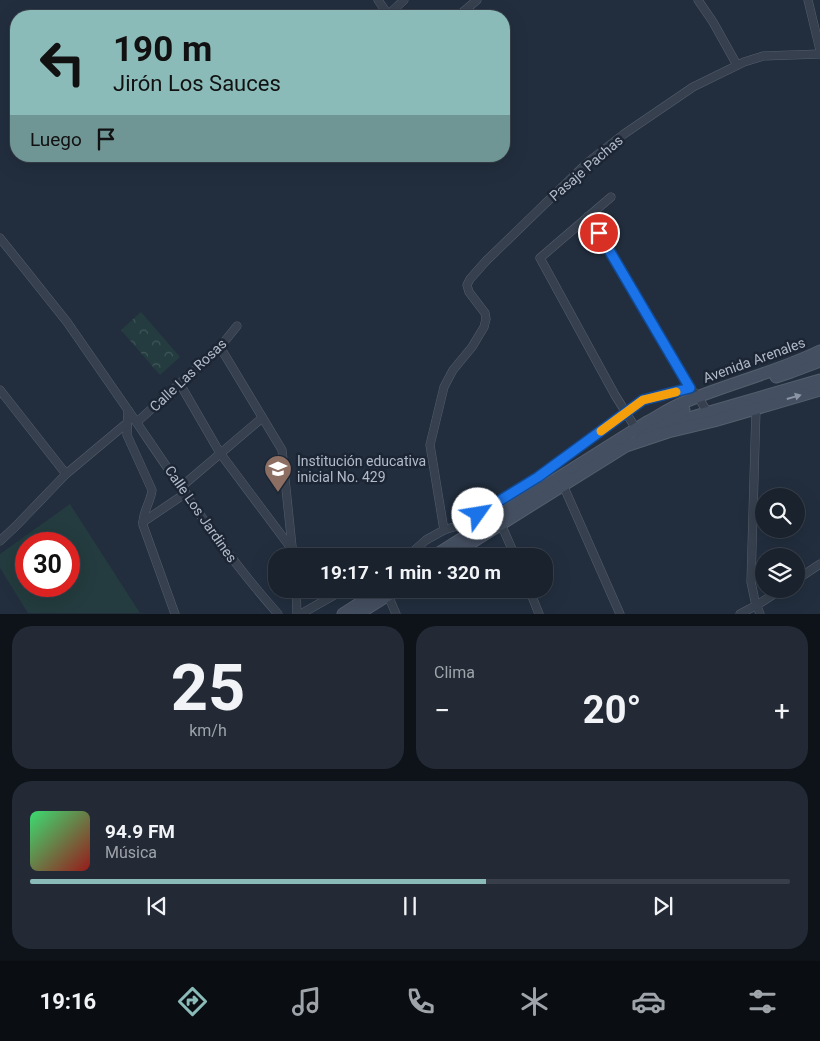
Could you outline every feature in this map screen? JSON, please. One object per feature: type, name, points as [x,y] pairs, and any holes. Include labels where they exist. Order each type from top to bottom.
[{"type":"main road","name":"Avenida Arenales","points":[[639,433],[679,404],[700,399],[798,362],[820,351]]},
{"type":"main road","points":[[652,430],[700,399],[791,372],[820,361]]},
{"type":"main road","points":[[447,548],[639,433],[756,409],[820,388]]},
{"type":"main road","points":[[463,548],[563,485],[623,443],[668,432],[711,417],[820,388]]},
{"type":"main road","points":[[343,614],[373,598]]},
{"type":"main road","points":[[358,614],[378,598]]},
{"type":"street","points":[[394,10],[404,0]]},
{"type":"street","points":[[465,10],[477,0]]},
{"type":"street","points":[[698,0],[713,22],[737,65]]},
{"type":"street","points":[[808,0],[820,52]]},
{"type":"street","name":"Pasaje Pachas","points":[[444,530],[430,445],[444,386],[453,370],[472,347],[484,327],[486,319],[485,313],[469,292],[467,285],[470,279],[486,261],[587,163],[624,134],[694,88],[737,65],[763,56],[820,52]]},
{"type":"street","points":[[611,197],[540,258],[615,395],[639,433]]},
{"type":"street","points":[[588,216],[690,388],[700,399]]},
{"type":"street","name":"Calle Los Jardines","points":[[0,238],[67,322],[227,552],[278,614]]},
{"type":"street","name":"Calle Las Rosas","points":[[137,422],[220,347],[237,326]]},
{"type":"street","points":[[220,347],[282,450],[292,548]]},
{"type":"street","points":[[180,384],[220,453],[289,548]]},
{"type":"street","points":[[417,548],[426,540],[444,530],[463,524],[538,477],[643,400],[690,388]]},
{"type":"street","points":[[0,390],[66,474]]},
{"type":"street","name":"Avenida Arenales","points":[[700,399],[711,417]]},
{"type":"street","points":[[756,409],[751,582],[760,614]]},
{"type":"street","points":[[128,410],[127,436],[152,490],[143,522],[175,614]]},
{"type":"street","points":[[181,487],[262,418]]},
{"type":"street","points":[[0,541],[66,474],[127,423]]},
{"type":"street","points":[[563,485],[620,614]]},
{"type":"street","points":[[143,522],[186,494]]},
{"type":"street","points":[[501,524],[512,548]]},
{"type":"street","points":[[805,574],[820,564]]},
{"type":"street","points":[[296,598],[297,614]]},
{"type":"street","points":[[301,614],[329,598]]},
{"type":"street","points":[[391,598],[396,614]]},
{"type":"street","points":[[533,598],[539,614]]},
{"type":"street","points":[[740,614],[768,598]]},
{"type":"green space","points":[[141,312],[180,357],[160,375],[121,330]]},
{"type":"green space","points":[[70,504],[140,613],[28,613],[18,597],[80,597],[80,532],[31,532]]},
{"type":"green space","points":[[15,543],[15,592],[0,568],[0,554]]},
{"type":"slow traffic","points":[[601,431],[643,400],[676,392]]},
{"type":"place","name":"Institución educativa inicial No. 429","points":[[278,493]]},
{"type":"route","points":[[478,514],[538,477],[643,400],[690,388],[599,233]]}]
